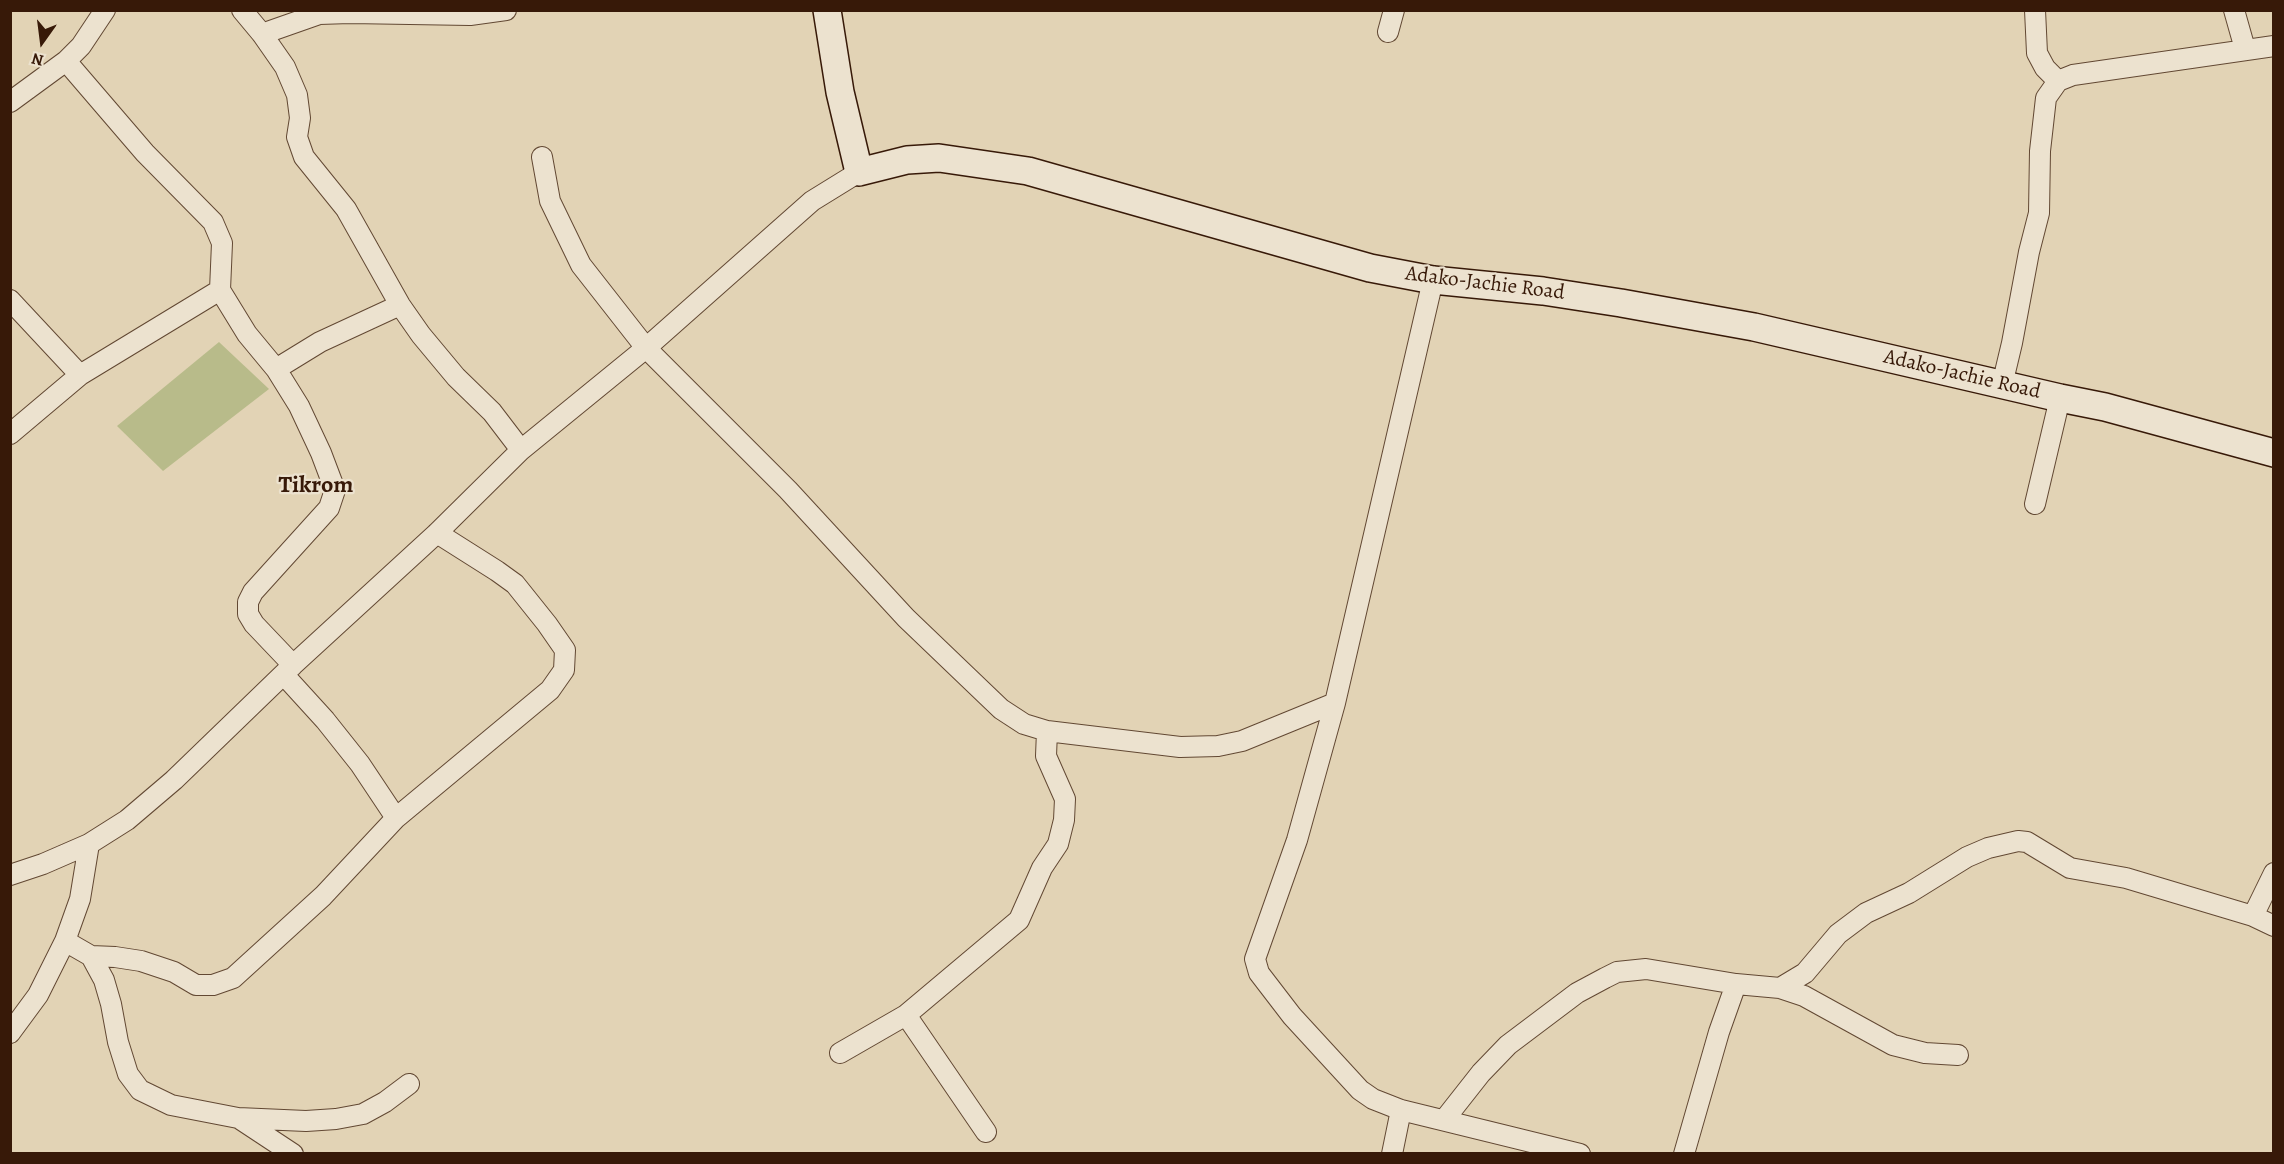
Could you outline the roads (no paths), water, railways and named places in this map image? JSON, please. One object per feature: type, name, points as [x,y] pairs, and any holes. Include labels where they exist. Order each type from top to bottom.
[{"type":"street","points":[[10,102],[66,61],[81,46],[105,10]]},
{"type":"street","points":[[242,10],[285,67],[297,95],[300,118],[297,137],[304,157],[346,209],[400,305],[420,335],[456,377],[492,412],[522,450]]},
{"type":"street","points":[[262,34],[319,14],[470,15],[506,10]]},
{"type":"street","points":[[10,875],[43,864],[89,844],[127,820],[174,780],[522,450],[646,348],[812,201],[859,172],[840,92],[827,10]]},
{"type":"street","points":[[1388,32],[1394,10]]},
{"type":"street","points":[[2036,10],[2037,53],[2045,68],[2058,81]]},
{"type":"street","points":[[2234,10],[2245,50]]},
{"type":"street","points":[[2002,385],[2039,213],[2040,151],[2046,98],[2058,81],[2073,75],[2274,46]]},
{"type":"street","points":[[66,61],[145,153],[213,222],[222,243],[220,290],[247,334],[276,369],[302,413],[321,453],[335,490],[328,508],[253,592],[248,602],[248,614],[360,764],[396,818]]},
{"type":"street","points":[[542,157],[550,201],[581,265],[646,348],[788,490],[906,618],[1000,709],[1024,723],[1047,731],[1180,747],[1218,746],[1242,741],[1335,704]]},
{"type":"street","name":"Adako-Jachie Road","points":[[859,172],[907,160],[939,158],[1028,171],[1360,265],[1433,280],[1544,291],[1754,327],[2105,407],[2274,453]]},
{"type":"street","points":[[1433,280],[1335,704],[1297,840],[1255,959],[1259,973],[1292,1016],[1360,1090],[1373,1099],[1401,1110],[1580,1154]]},
{"type":"street","points":[[10,434],[80,375],[220,290]]},
{"type":"street","points":[[10,300],[80,375]]},
{"type":"street","points":[[276,369],[320,342],[400,305]]},
{"type":"street","points":[[2034,504],[2060,398]]},
{"type":"street","points":[[65,941],[91,956],[141,961],[174,972],[196,986],[213,985],[233,978],[323,896],[396,818],[550,690],[564,670],[565,650],[515,584],[497,570],[437,533]]},
{"type":"street","points":[[840,1053],[906,1015],[1019,920],[1042,868],[1058,844],[1064,820],[1065,799],[1046,756],[1047,731]]},
{"type":"street","points":[[1780,988],[1805,973],[1838,934],[1866,913],[1909,893],[1967,857],[1988,848],[2018,841],[2027,843],[2070,868],[2126,878],[2253,916],[2274,926]]},
{"type":"street","points":[[10,1033],[39,995],[65,941],[80,899],[89,844]]},
{"type":"street","points":[[10,860],[43,864]]},
{"type":"street","points":[[2253,916],[2274,873]]},
{"type":"street","points":[[91,956],[104,980],[128,1074],[140,1090],[171,1105],[238,1118],[306,1121],[336,1119],[363,1114],[385,1102],[409,1084]]},
{"type":"street","points":[[1444,1120],[1481,1073],[1508,1045],[1577,993],[1617,972],[1646,969],[1736,984],[1780,988],[1804,996],[1893,1045],[1925,1053],[1958,1055]]},
{"type":"street","points":[[1684,1154],[1719,1032],[1736,984]]},
{"type":"street","points":[[906,1015],[986,1132]]},
{"type":"street","points":[[1392,1154],[1401,1110]]},
{"type":"street","points":[[238,1118],[293,1154]]},
{"type":"district","name":"Tikrom","points":[[316,486]]}]
